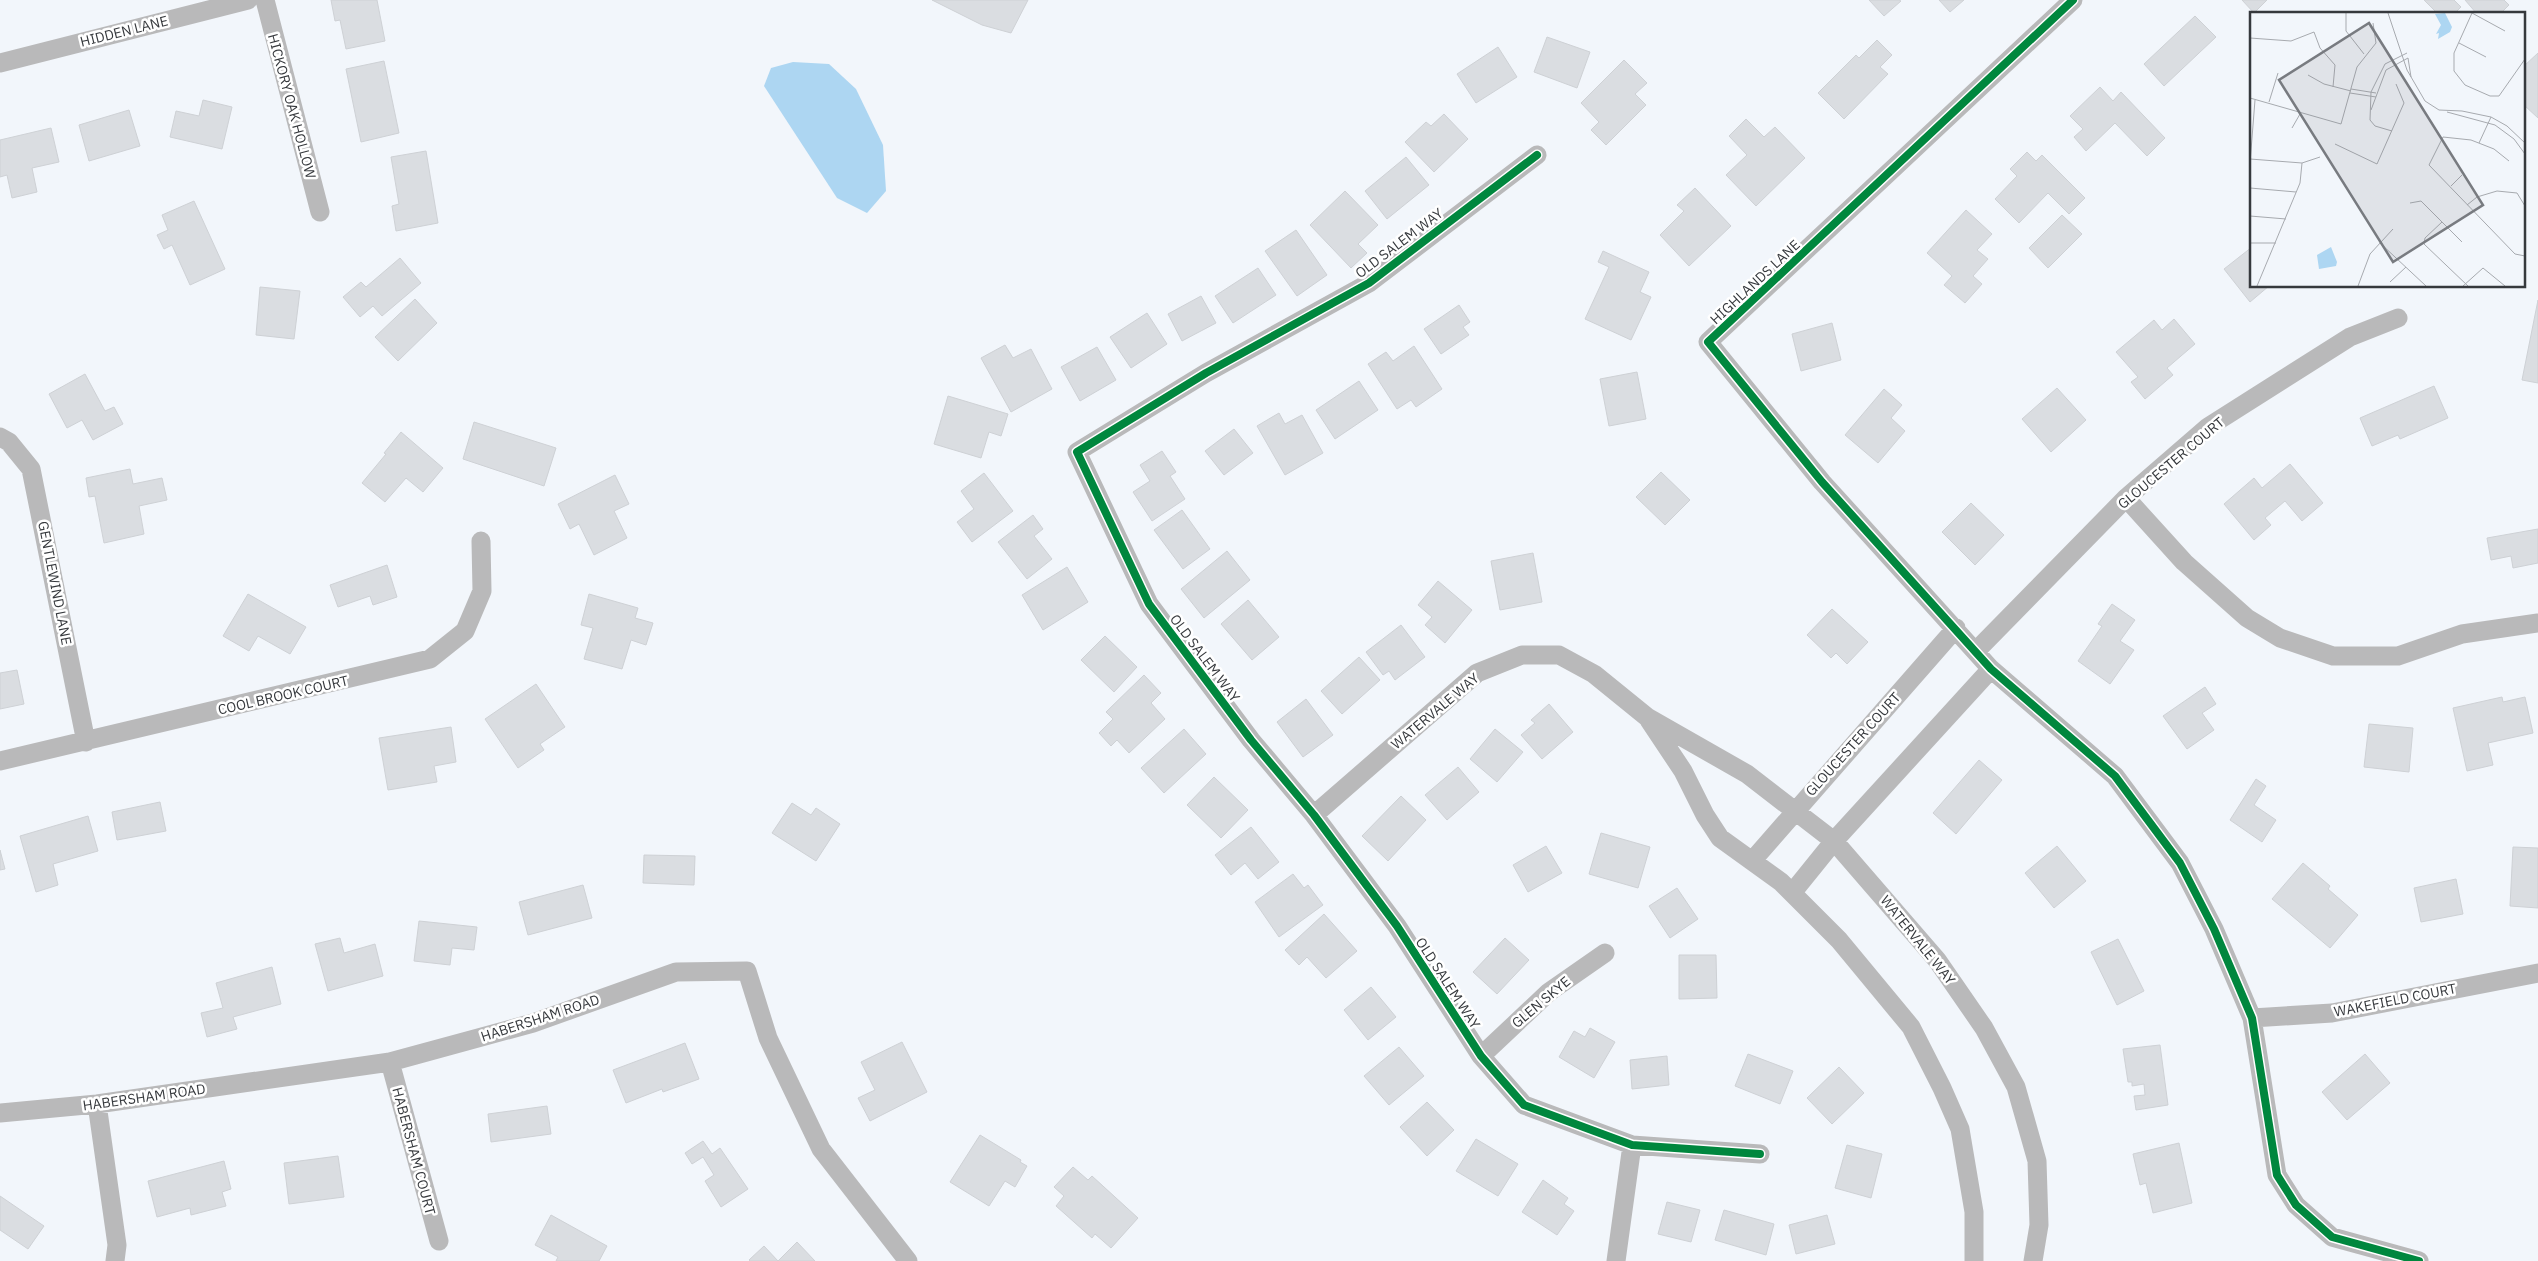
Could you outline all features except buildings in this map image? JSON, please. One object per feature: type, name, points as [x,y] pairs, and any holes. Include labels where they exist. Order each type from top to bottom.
[{"type":"street","name":"HIDDEN LANE","points":[[0,62],[248,0]]},
{"type":"street","name":"HICKORY OAK HOLLOW","points":[[264,0],[320,212]]},
{"type":"street","name":"HIGHLANDS LANE","points":[[2070,1],[1708,342],[1822,482],[1956,628],[1991,669],[2115,776],[2180,863],[2214,928],[2252,1018],[2277,1175],[2296,1205],[2332,1236],[2419,1261]]},
{"type":"street","name":"OLD SALEM WAY","points":[[1536,155],[1369,283],[1206,373],[1077,452],[1149,604],[1251,740],[1314,815],[1397,926],[1481,1056],[1524,1105],[1632,1145],[1760,1154]]},
{"type":"street","name":"GLOUCESTER COURT","points":[[1976,651],[2126,498],[2208,428],[2350,337],[2398,318]]},
{"type":"street","name":"GENTLEWIND LANE","points":[[0,438],[9,442],[31,469],[86,742]]},
{"type":"street","points":[[2126,498],[2184,562],[2248,618],[2280,638],[2333,656],[2398,656],[2462,634],[2538,623]]},
{"type":"street","name":"COOL BROOK COURT","points":[[0,761],[430,660],[465,631],[482,591],[481,541]]},
{"type":"street","name":"GLOUCESTER COURT","points":[[1752,861],[1794,810],[1956,628]]},
{"type":"street","name":"WATERVALE WAY","points":[[1314,815],[1477,673],[1522,655],[1559,655],[1594,674],[1647,717],[1747,774],[1834,841],[1938,960],[1984,1028],[2016,1087],[2037,1161],[2039,1225],[2034,1261]]},
{"type":"street","points":[[1792,893],[1834,841],[1991,669]]},
{"type":"street","name":"WATERVALE WAY","points":[[1647,717],[1683,772],[1720,838],[1781,882],[1839,940],[1911,1027],[1942,1088],[1960,1129],[1974,1212],[1974,1261]]},
{"type":"street","name":"GLEN SKYE","points":[[1481,1056],[1549,992],[1605,953]]},
{"type":"street","name":"HABERSHAM ROAD","points":[[0,1113],[97,1104],[390,1062],[533,1023],[676,972],[748,971],[768,1038],[821,1149],[908,1261]]},
{"type":"street","name":"WAKEFIELD COURT","points":[[2252,1018],[2332,1013],[2538,973]]},
{"type":"street","name":"HABERSHAM COURT","points":[[390,1062],[439,1241]]},
{"type":"street","points":[[97,1104],[117,1245],[115,1261]]},
{"type":"street","points":[[1616,1261],[1632,1145]]},
{"type":"water","points":[[793,62],[829,64],[856,89],[883,145],[886,191],[867,213],[837,198],[764,86],[771,68]]},
{"type":"cycle path","points":[[2073,0],[1708,342],[1822,482],[1991,669],[2115,776],[2180,863],[2214,929],[2252,1018],[2277,1175],[2296,1205],[2332,1237],[2419,1261]]},
{"type":"cycle path","points":[[1537,155],[1369,283],[1206,373],[1077,452],[1149,604],[1251,740],[1314,815],[1397,926],[1481,1056],[1524,1105],[1632,1145],[1760,1154]]}]
